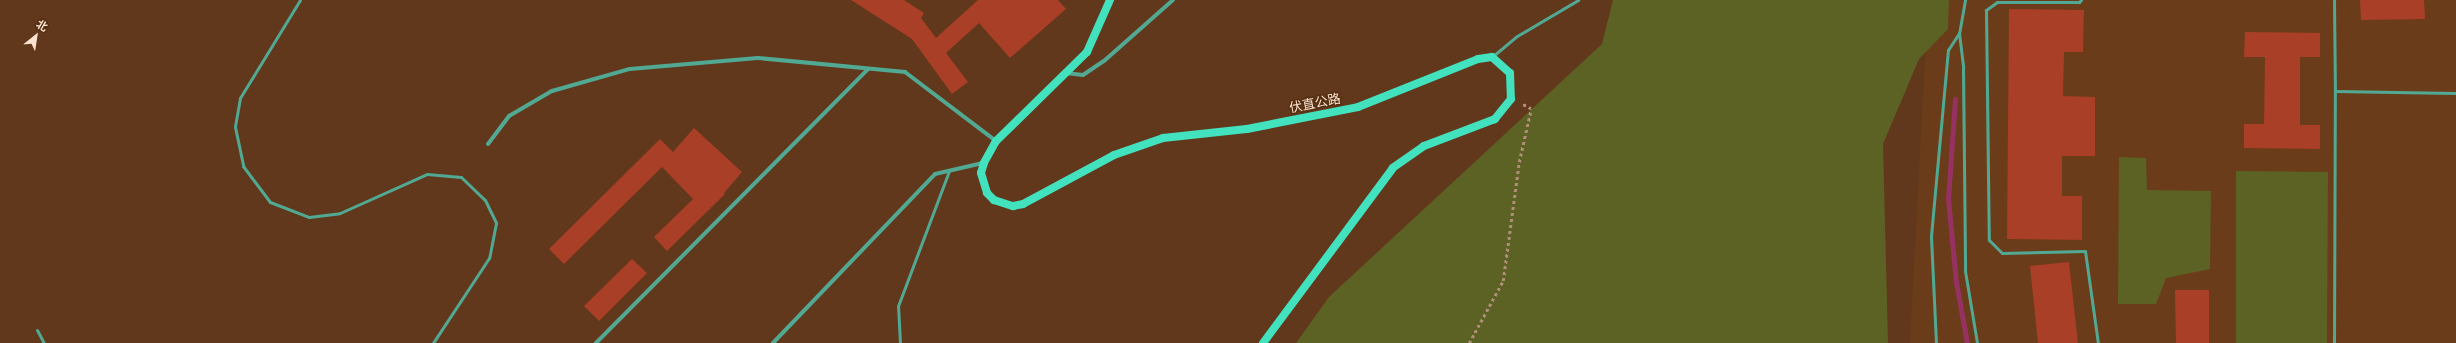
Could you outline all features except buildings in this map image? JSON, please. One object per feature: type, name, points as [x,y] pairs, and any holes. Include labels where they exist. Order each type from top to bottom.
[{"type":"main road","name":"伏直公路","points":[[1110,0],[1087,52],[996,141],[984,163],[982,183],[990,196],[1003,204],[1023,204],[1114,155],[1163,138],[1247,129],[1358,107],[1478,58],[1492,57]]},
{"type":"main road","points":[[1263,343],[1393,168],[1424,146],[1494,119],[1511,99],[1510,73],[1492,57]]},
{"type":"street","points":[[1066,73],[1083,75],[1104,61],[1173,0]]},
{"type":"street","points":[[488,144],[509,116],[552,91],[630,70],[758,58],[905,72],[996,141]]},
{"type":"street","points":[[596,343],[868,69]]},
{"type":"street","points":[[773,343],[935,174],[984,163]]},
{"type":"lane","points":[[300,0],[240,98],[235,127],[243,166],[270,202],[309,217],[340,213],[427,174],[461,177],[485,200],[496,223],[488,258],[433,343]]},
{"type":"lane","points":[[1492,57],[1517,36],[1578,0]]},
{"type":"lane","points":[[1966,0],[1959,33],[1963,68],[1965,271],[1977,343]]},
{"type":"lane","points":[[2080,0],[2079,2],[1997,2],[1986,10],[1989,240],[2002,253],[2085,251],[2098,343]]},
{"type":"lane","points":[[2334,0],[2334,343]]},
{"type":"lane","points":[[1936,343],[1931,236],[1948,50],[1959,33]]},
{"type":"lane","points":[[2335,91],[2456,93]]},
{"type":"lane","points":[[900,343],[898,306],[950,171]]},
{"type":"lane","points":[[37,330],[44,343]]},
{"type":"path","points":[[1469,343],[1502,281],[1519,162],[1531,109],[1511,99]]},
{"type":"shaded area","points":[[1928,0],[2456,0],[2456,343],[1910,343]]},
{"type":"green space","points":[[1613,0],[1949,0],[1948,29],[1919,59],[1883,144],[1888,343],[1296,343],[1329,297],[1602,44]]},
{"type":"green space","points":[[2119,157],[2146,158],[2147,190],[2211,191],[2210,269],[2166,278],[2156,304],[2118,304]]},
{"type":"green space","points":[[2236,171],[2328,172],[2327,343],[2236,343]]},
{"type":"waterway","points":[[1955,99],[1948,198],[1956,282],[1967,343]]}]
